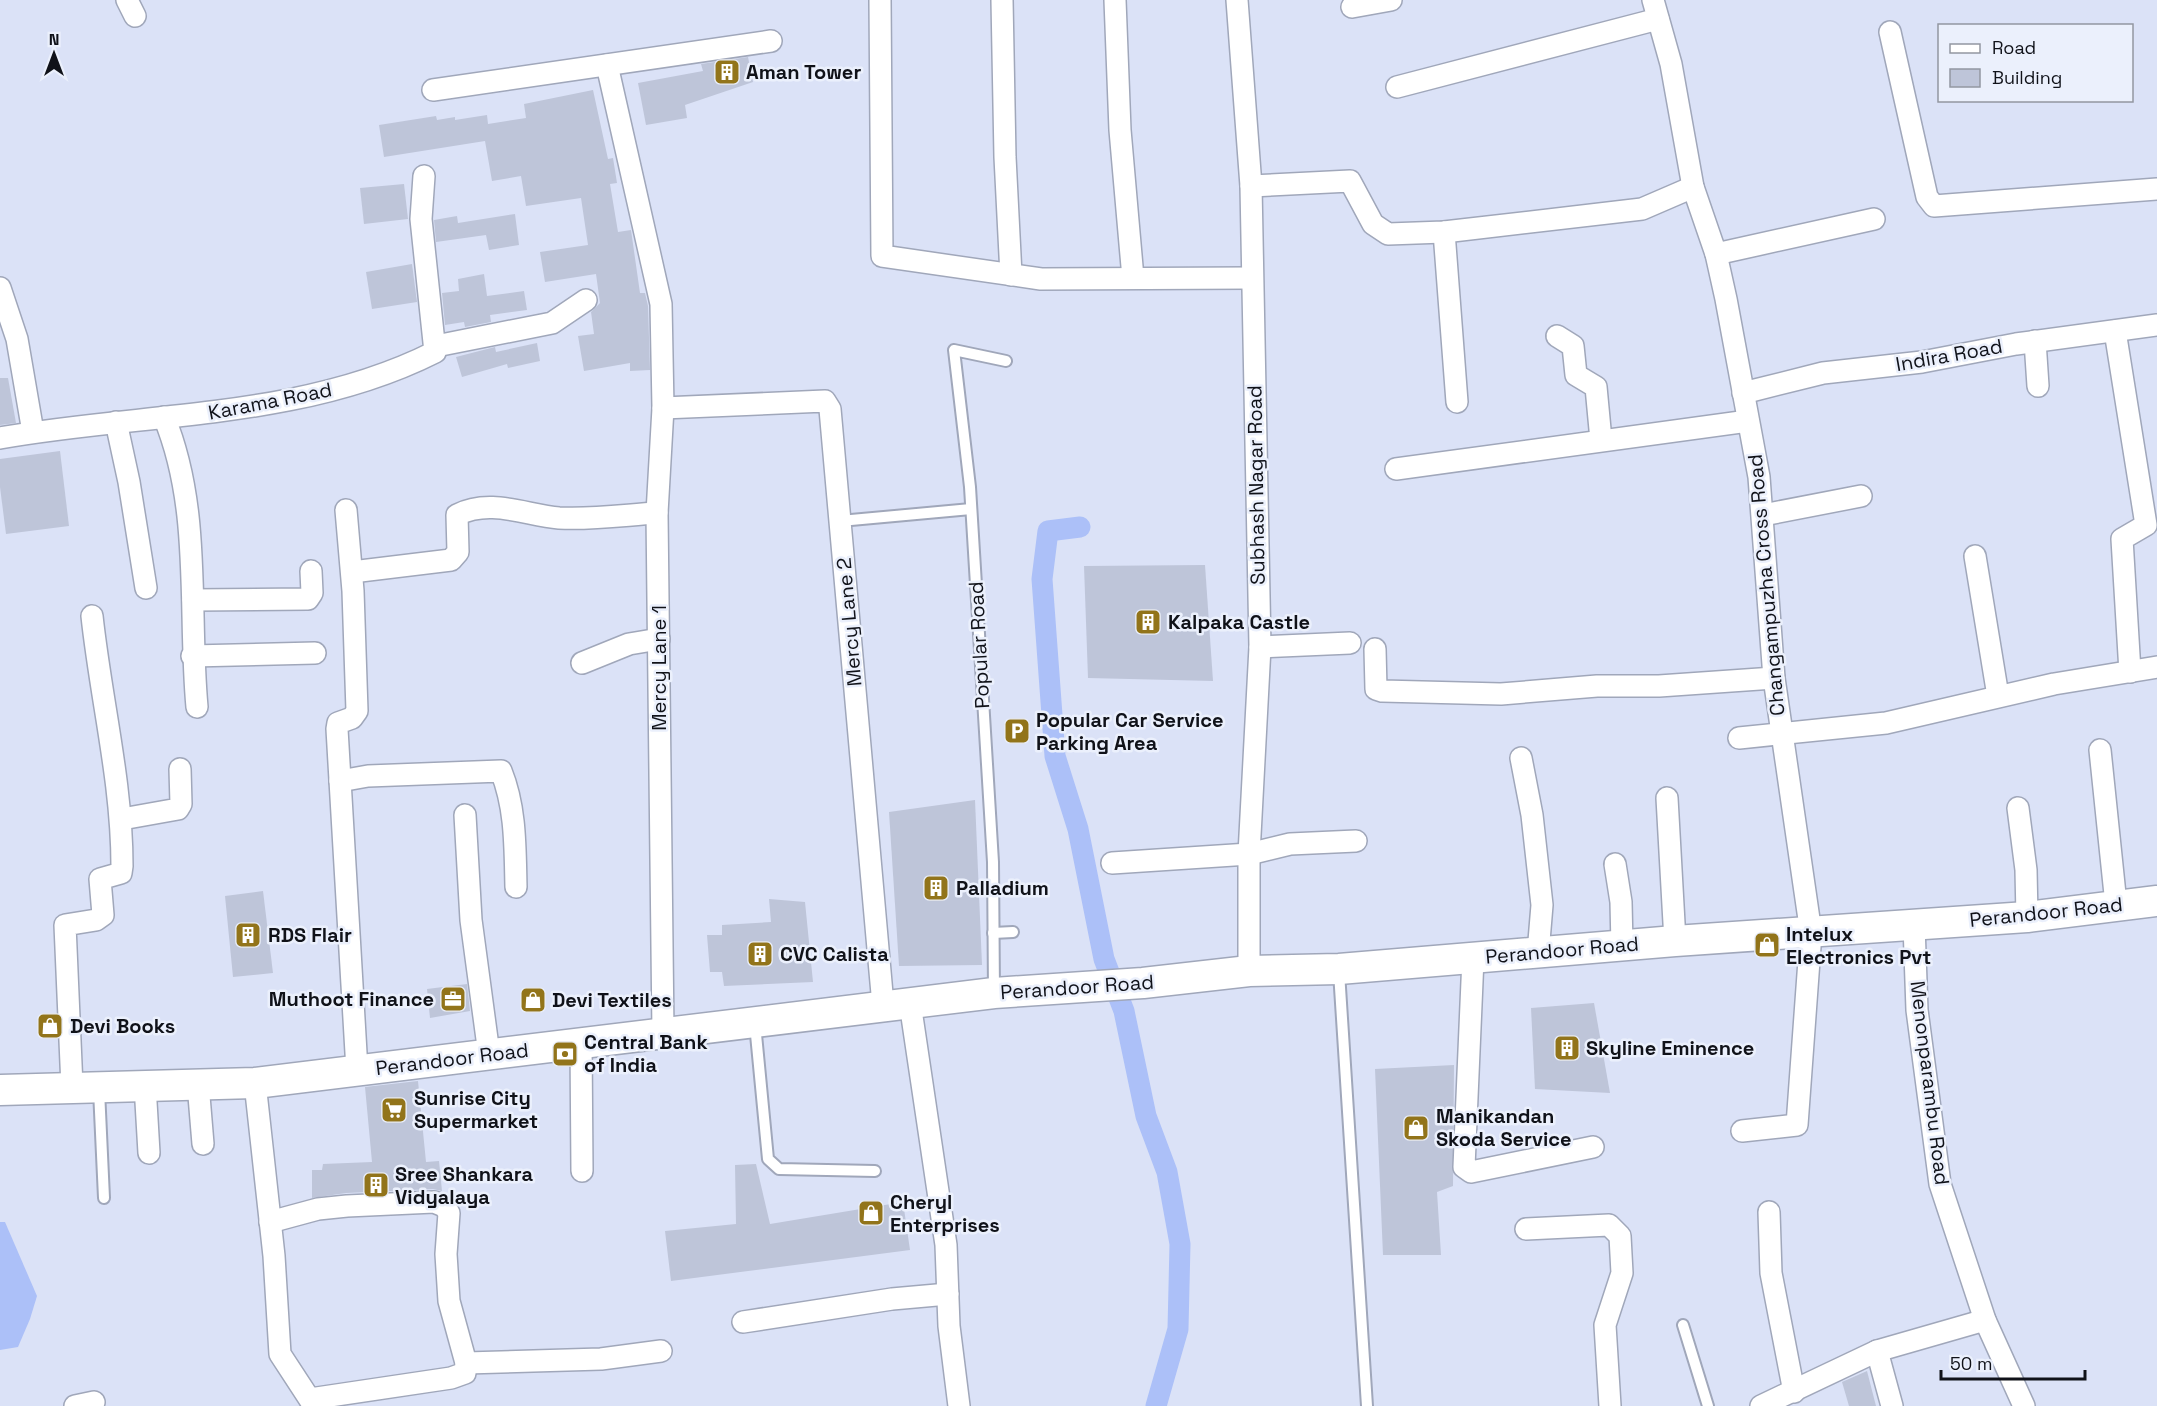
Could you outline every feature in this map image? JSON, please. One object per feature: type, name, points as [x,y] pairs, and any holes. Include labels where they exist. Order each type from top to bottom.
[{"type":"main road","name":"Perandoor Road","points":[[0,1090],[255,1083],[994,993],[1143,983],[1249,971],[1339,969],[1675,941],[2027,917],[2116,904],[2157,901]]},
{"type":"street","points":[[880,0],[882,256],[1041,279],[1251,278]]},
{"type":"street","points":[[1002,0],[1005,157],[1011,275]]},
{"type":"street","points":[[1115,0],[1120,130],[1133,278]]},
{"type":"street","name":"Subhash Nagar Road","points":[[1237,0],[1251,186],[1260,647],[1249,854],[1249,971]]},
{"type":"street","points":[[1352,7],[1391,0]]},
{"type":"street","points":[[1397,87],[1655,9]]},
{"type":"street","name":"Changampuzha Cross Road","points":[[1655,9],[1671,64],[1693,187],[1716,254],[1748,421],[1763,515],[1780,734],[1811,933],[1797,1125],[1742,1131]]},
{"type":"street","points":[[1890,32],[1927,197],[1934,206],[2157,189]]},
{"type":"street","points":[[433,90],[771,41]]},
{"type":"street","name":"Mercy Lane 1","points":[[607,65],[661,304],[663,408],[657,513],[663,1033]]},
{"type":"street","points":[[424,176],[421,219],[436,346],[552,323],[586,300]]},
{"type":"street","points":[[1251,186],[1350,181],[1374,224],[1388,234],[1444,232],[1642,209],[1693,187]]},
{"type":"street","points":[[1716,254],[1874,219]]},
{"type":"street","points":[[1444,232],[1457,402]]},
{"type":"street","points":[[0,288],[17,339],[33,432]]},
{"type":"street","name":"Indira Road","points":[[1743,393],[1822,373],[1922,362],[2035,341],[2157,325]]},
{"type":"street","points":[[2115,331],[2146,525],[2122,540],[2130,672]]},
{"type":"street","points":[[1557,336],[1573,346],[1576,375],[1596,387],[1601,440]]},
{"type":"street","points":[[2035,341],[2038,386]]},
{"type":"street","name":"Karama Road","points":[[0,438],[116,422],[209,414],[306,396],[372,378],[432,353],[436,346]]},
{"type":"street","name":"Mercy Lane 2","points":[[663,408],[825,401],[830,408],[840,521],[897,1004],[946,1245],[948,1326],[959,1406]]},
{"type":"street","points":[[164,417],[172,438],[188,510],[193,600],[192,656],[197,707]]},
{"type":"street","points":[[1396,469],[1748,421]]},
{"type":"street","points":[[116,422],[129,482],[146,588]]},
{"type":"street","points":[[1763,515],[1861,496]]},
{"type":"street","points":[[352,572],[451,560],[458,552],[457,515],[464,512],[503,508],[559,518],[657,513]]},
{"type":"street","points":[[345,510],[352,572],[357,711],[352,718],[338,723],[357,1070]]},
{"type":"street","points":[[1975,556],[1998,696]]},
{"type":"street","points":[[193,600],[308,599],[312,593],[311,571]]},
{"type":"street","points":[[85,1087],[65,925],[96,920],[103,915],[100,879],[121,873],[122,819],[92,616]]},
{"type":"street","points":[[582,663],[629,644],[659,639]]},
{"type":"street","points":[[1260,647],[1350,643]]},
{"type":"street","points":[[1375,649],[1374,681],[1376,689],[1382,691],[1501,694],[1597,686],[1659,686],[1774,678]]},
{"type":"street","points":[[192,656],[315,653]]},
{"type":"street","points":[[1739,738],[1886,723],[1998,696],[2157,667]]},
{"type":"street","points":[[2100,750],[2116,904]]},
{"type":"street","points":[[1521,758],[1532,816],[1542,905],[1538,953]]},
{"type":"street","points":[[122,819],[178,809],[181,804],[180,769]]},
{"type":"street","points":[[340,781],[368,776],[501,771],[510,801],[514,830],[516,887]]},
{"type":"street","points":[[1667,798],[1675,941]]},
{"type":"street","points":[[2018,808],[2026,870],[2027,917]]},
{"type":"street","points":[[465,815],[471,920],[489,1054]]},
{"type":"street","points":[[1112,863],[1249,854],[1290,844],[1356,841]]},
{"type":"street","points":[[1615,864],[1621,902],[1622,946]]},
{"type":"street","name":"Menonparambu Road","points":[[1914,925],[1917,1010],[1940,1184],[1985,1320],[2024,1406]]},
{"type":"street","points":[[1473,958],[1464,1167],[1471,1172],[1593,1147]]},
{"type":"street","points":[[581,1043],[582,1171]]},
{"type":"street","points":[[255,1083],[270,1222],[280,1354],[312,1403],[451,1378],[465,1373],[466,1363],[449,1301],[446,1254],[449,1214],[444,1206],[434,1202],[347,1206],[318,1209],[270,1222]]},
{"type":"street","points":[[198,1084],[203,1144]]},
{"type":"street","points":[[145,1085],[149,1153]]},
{"type":"street","points":[[1769,1212],[1770,1273],[1794,1392]]},
{"type":"street","points":[[1526,1230],[1609,1225],[1620,1236],[1622,1273],[1605,1325],[1610,1406]]},
{"type":"street","points":[[743,1322],[892,1299],[948,1294]]},
{"type":"street","points":[[1761,1406],[1877,1352],[1985,1320]]},
{"type":"street","points":[[466,1363],[601,1359],[661,1351]]},
{"type":"street","points":[[1877,1352],[1892,1406]]},
{"type":"lane","name":"Popular Road","points":[[994,993],[993,862],[971,509],[954,350],[1006,361]]},
{"type":"lane","points":[[840,521],[971,509]]},
{"type":"lane","points":[[993,933],[1013,932]]},
{"type":"lane","points":[[1339,969],[1367,1406]]},
{"type":"lane","points":[[755,1021],[768,1159],[779,1169],[875,1171]]},
{"type":"lane","points":[[85,1087],[104,1198]]},
{"type":"lane","points":[[1683,1325],[1708,1406]]},
{"type":"water","points":[[0,1222],[5,1222],[37,1296],[18,1347],[0,1350]]},
{"type":"building","points":[[748,57],[753,82],[685,105],[687,118],[646,125],[638,83],[703,71],[701,64]]},
{"type":"building","points":[[593,90],[608,159],[613,158],[617,183],[610,184],[618,232],[631,230],[640,293],[645,293],[648,306],[650,370],[630,371],[630,363],[584,371],[578,336],[594,334],[591,312],[600,303],[596,274],[545,282],[540,252],[588,245],[581,198],[526,206],[521,176],[492,181],[485,141],[384,157],[379,125],[436,116],[437,120],[455,117],[455,120],[487,115],[488,124],[526,118],[524,104]]},
{"type":"building","points":[[404,184],[408,219],[364,224],[360,188]]},
{"type":"building","points":[[515,214],[519,245],[489,250],[486,235],[436,242],[434,220],[457,216],[458,223]]},
{"type":"building","points":[[412,264],[417,302],[372,309],[366,272]]},
{"type":"building","points":[[484,274],[487,296],[524,291],[527,310],[490,315],[491,322],[465,327],[464,322],[445,325],[442,293],[459,291],[458,279]]},
{"type":"building","points":[[537,343],[540,361],[508,368],[507,364],[462,377],[456,357],[495,347],[496,352]]},
{"type":"building","points":[[0,378],[8,378],[16,423],[0,425]]},
{"type":"building","points":[[60,451],[69,526],[6,534],[0,487],[0,459]]},
{"type":"building","name":"Kalpaka Castle","points":[[1205,565],[1213,681],[1088,678],[1084,566]]},
{"type":"building","name":"Palladium","points":[[975,800],[982,965],[899,966],[889,812]]},
{"type":"building","name":"RDS Flair","points":[[263,891],[273,973],[233,977],[225,896]]},
{"type":"building","name":"CVC Calista","points":[[769,899],[805,902],[813,982],[724,986],[722,972],[710,972],[707,935],[722,935],[722,925],[771,922]]},
{"type":"building","name":"Muthoot Finance","points":[[467,984],[470,1011],[430,1018],[427,989]]},
{"type":"building","name":"Skyline Eminence","points":[[1594,1003],[1610,1093],[1535,1089],[1531,1008]]},
{"type":"building","name":"Manikandan Skoda Service","points":[[1454,1065],[1453,1186],[1437,1192],[1441,1255],[1383,1255],[1375,1069]]},
{"type":"building","points":[[418,1081],[426,1162],[439,1161],[442,1191],[433,1189],[346,1193],[312,1198],[312,1170],[322,1170],[323,1164],[372,1162],[365,1087]]},
{"type":"building","name":"Cheryl Enterprises","points":[[756,1164],[770,1224],[903,1202],[910,1250],[671,1281],[665,1231],[736,1224],[735,1165]]},
{"type":"building","points":[[1867,1371],[1876,1406],[1849,1406],[1842,1382]]},
{"type":"waterway","points":[[1080,527],[1048,531],[1042,579],[1055,756],[1078,829],[1104,959],[1124,1011],[1146,1116],[1167,1172],[1180,1244],[1178,1329],[1156,1406]]},
{"type":"place","name":"Aman Tower","points":[[727,72]]},
{"type":"place","name":"Kalpaka Castle","points":[[1148,622]]},
{"type":"place","name":"Popular Car Service Parking Area","points":[[1017,731]]},
{"type":"place","name":"Palladium","points":[[936,888]]},
{"type":"place","name":"RDS Flair","points":[[248,935]]},
{"type":"place","name":"Intelux Electronics Pvt","points":[[1767,945]]},
{"type":"place","name":"CVC Calista","points":[[760,954]]},
{"type":"place","name":"Muthoot Finance","points":[[453,999]]},
{"type":"place","name":"Devi Textiles","points":[[533,1000]]},
{"type":"place","name":"Devi Books","points":[[50,1026]]},
{"type":"place","name":"Skyline Eminence","points":[[1567,1048]]},
{"type":"place","name":"Central Bank of India","points":[[565,1054]]},
{"type":"place","name":"Sunrise City Supermarket","points":[[394,1110]]},
{"type":"place","name":"Manikandan Skoda Service","points":[[1416,1128]]},
{"type":"place","name":"Sree Shankara Vidyalaya","points":[[376,1185]]},
{"type":"place","name":"Cheryl Enterprises","points":[[871,1213]]}]
